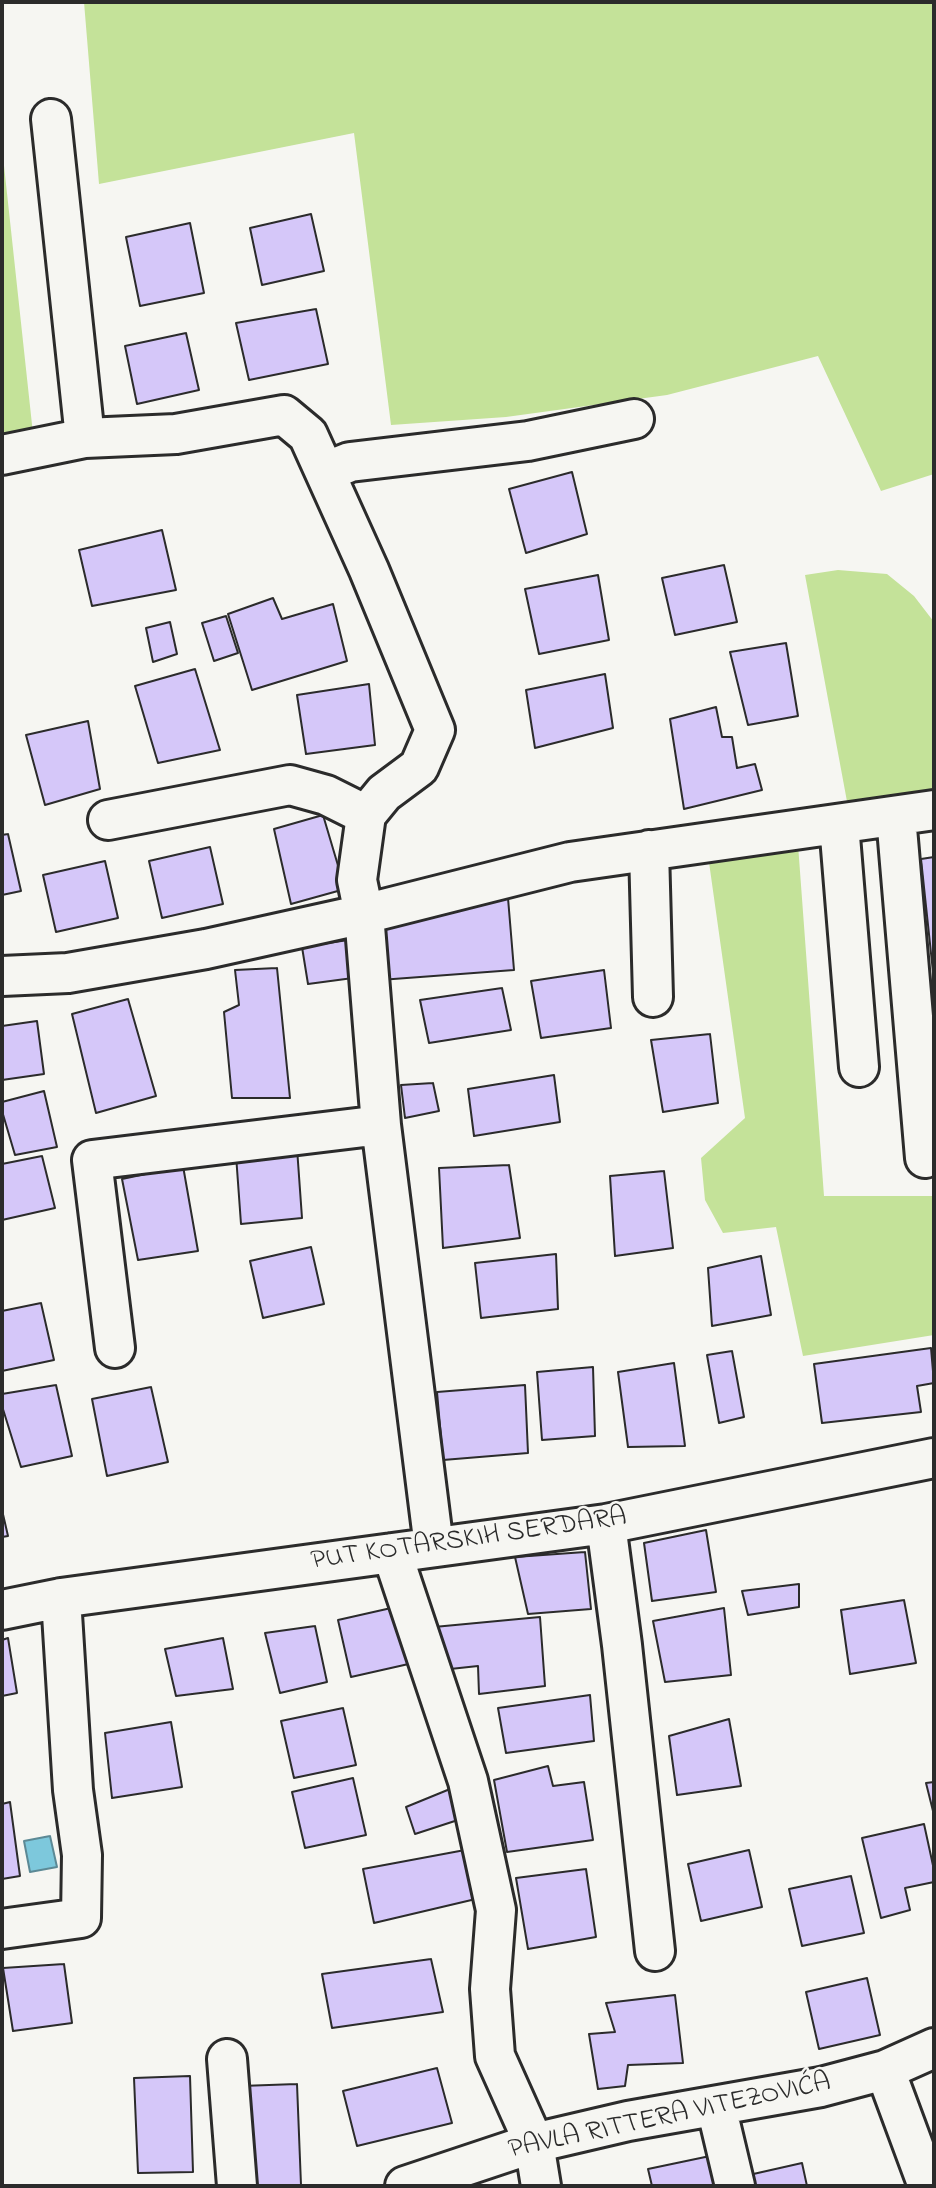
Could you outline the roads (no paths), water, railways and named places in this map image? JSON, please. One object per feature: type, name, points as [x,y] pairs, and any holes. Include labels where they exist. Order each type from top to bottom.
[{"type":"street","points":[[51,119],[85,438]]},
{"type":"street","points":[[2,455],[85,438],[176,434],[284,415],[307,435],[325,472],[435,730],[419,767],[384,793],[366,815],[357,880],[364,914],[381,1125],[434,1547]]},
{"type":"street","points":[[325,472],[350,462],[528,441],[634,419]]},
{"type":"street","points":[[108,820],[290,785],[326,795],[366,815]]},
{"type":"street","points":[[2,976],[68,972],[206,949],[364,914],[570,862],[934,810]]},
{"type":"street","points":[[896,816],[925,1158]]},
{"type":"street","points":[[839,824],[859,1067]]},
{"type":"street","points":[[649,850],[653,997]]},
{"type":"street","points":[[115,1348],[92,1160],[381,1125]]},
{"type":"street","name":"PUT KOTARSKIH SERDARA","points":[[2,1610],[61,1598],[606,1524],[934,1458]]},
{"type":"street","points":[[606,1524],[622,1645],[655,1951]]},
{"type":"street","points":[[393,1553],[468,1781],[496,1910],[490,1989],[495,2056],[534,2143],[541,2186]]},
{"type":"street","points":[[2,1929],[81,1918],[82,1855],[73,1790],[61,1598]]},
{"type":"street","name":"PAVLA RITTERA VITEZOVIĆA","points":[[405,2186],[534,2143],[628,2121],[821,2087],[885,2070],[934,2048]]},
{"type":"street","points":[[227,2059],[237,2186]]},
{"type":"street","points":[[885,2070],[928,2186]]},
{"type":"street","points":[[716,2106],[735,2186]]},
{"type":"water","points":[[50,1836],[57,1867],[30,1872],[24,1841]]}]
